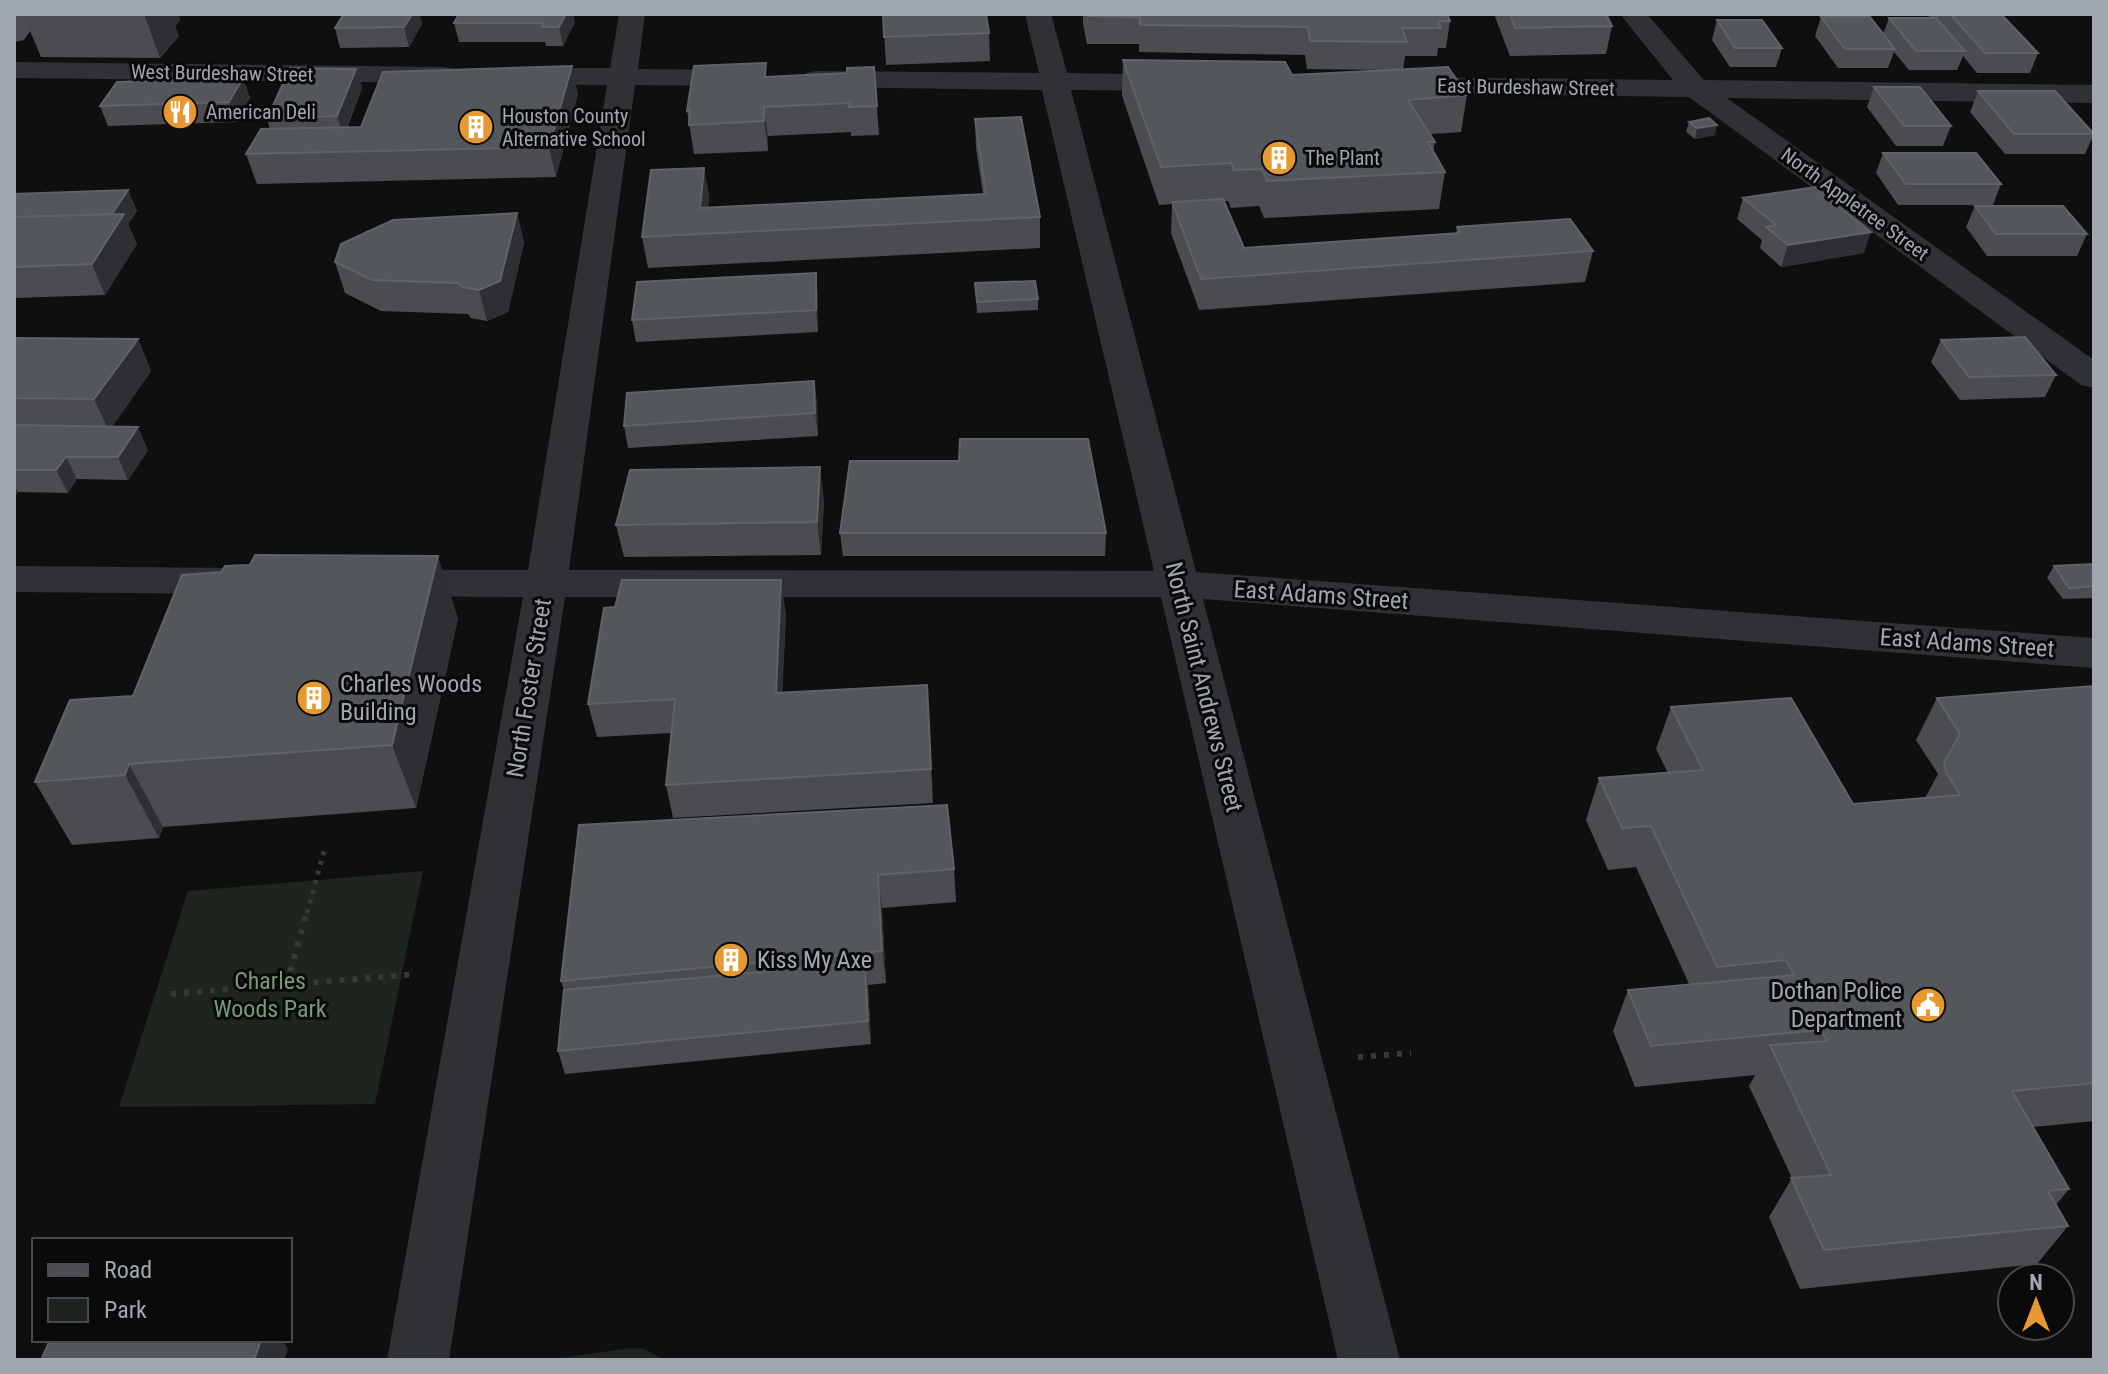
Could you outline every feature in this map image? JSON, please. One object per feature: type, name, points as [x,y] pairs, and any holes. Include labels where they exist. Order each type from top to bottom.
[{"type":"main road","points":[[14,34],[29,14]]},
{"type":"street","name":"North Foster Street","points":[[418,1360],[546,584],[632,14]]},
{"type":"street","name":"North Saint Andrews Street","points":[[1038,14],[1369,1360]]},
{"type":"street","name":"North Appletree Street","points":[[1633,14],[1695,88],[2094,377]]},
{"type":"street","name":"West Burdeshaw Street","points":[[14,70],[622,76]]},
{"type":"street","points":[[622,76],[1206,83]]},
{"type":"street","name":"East Burdeshaw Street","points":[[1380,85],[2094,94]]},
{"type":"street","points":[[86,98],[275,95]]},
{"type":"street","points":[[14,579],[272,581]]},
{"type":"street","name":"East Adams Street","points":[[351,582],[1180,584],[2094,653]]},
{"type":"path","points":[[287,984],[324,851]]},
{"type":"path","points":[[171,994],[417,974]]},
{"type":"path","points":[[1358,1057],[1411,1053]]},
{"type":"green space","name":"Charles Woods Park","points":[[423,871],[375,1104],[119,1107],[188,891]]},
{"type":"green space","points":[[630,1348],[644,1349],[664,1360],[547,1360]]},
{"type":"building","points":[[344,14],[412,14],[404,27],[335,28]]},
{"type":"building","points":[[459,14],[566,14],[559,27],[542,27],[544,23],[454,23]]},
{"type":"building","points":[[883,14],[986,14],[989,33],[884,37]]},
{"type":"building","points":[[1087,14],[1447,14],[1450,21],[1438,21],[1441,28],[1402,28],[1407,42],[1310,41],[1308,27],[1140,25],[1140,17]]},
{"type":"building","points":[[1510,14],[1606,14],[1612,26],[1515,28]]},
{"type":"building","points":[[1950,14],[2001,14],[2038,53],[1985,53]]},
{"type":"building","points":[[1821,17],[1870,17],[1895,49],[1845,49]]},
{"type":"building","points":[[1889,18],[1936,18],[1965,51],[1916,51]]},
{"type":"building","points":[[1717,20],[1762,20],[1782,48],[1735,48]]},
{"type":"building","name":"The Plant","points":[[1123,60],[1285,62],[1292,75],[1448,67],[1467,95],[1408,100],[1435,142],[1428,142],[1445,172],[1267,181],[1262,169],[1234,170],[1231,163],[1161,167]]},
{"type":"building","points":[[766,63],[765,77],[847,73],[847,68],[874,67],[877,106],[849,107],[849,103],[764,107],[764,121],[689,125],[690,110],[687,111],[694,66]]},
{"type":"building","points":[[572,66],[549,147],[246,154],[261,129],[361,127],[383,72]]},
{"type":"building","points":[[290,68],[356,69],[337,116],[267,119]]},
{"type":"building","points":[[243,78],[229,102],[100,106],[117,82]]},
{"type":"building","points":[[1874,87],[1920,87],[1951,126],[1904,126]]},
{"type":"building","points":[[1978,91],[2055,91],[2094,134],[2014,134]]},
{"type":"building","points":[[1021,117],[1040,217],[642,237],[651,170],[704,168],[700,208],[986,194],[975,119]]},
{"type":"building","points":[[1709,118],[1717,125],[1697,128],[1689,122]]},
{"type":"building","points":[[1883,153],[1976,153],[2001,184],[1906,184]]},
{"type":"building","points":[[1815,187],[1871,232],[1788,245],[1766,227],[1776,225],[1743,198]]},
{"type":"building","points":[[128,190],[112,214],[14,217],[14,194]]},
{"type":"building","points":[[1223,199],[1244,248],[1460,233],[1457,227],[1570,219],[1593,251],[1201,279],[1172,202]]},
{"type":"building","points":[[1975,206],[2063,206],[2087,234],[1996,234]]},
{"type":"building","points":[[517,213],[500,281],[479,290],[462,287],[459,283],[372,280],[335,262],[341,244],[393,220]]},
{"type":"building","points":[[124,214],[92,264],[14,267],[14,217]]},
{"type":"building","points":[[816,273],[816,310],[632,320],[637,282]]},
{"type":"building","points":[[1035,281],[1038,299],[977,302],[975,283]]},
{"type":"building","points":[[2025,337],[2056,375],[1969,377],[1941,340]]},
{"type":"building","points":[[14,338],[138,339],[94,399],[14,398]]},
{"type":"building","points":[[814,381],[815,413],[624,426],[627,393]]},
{"type":"building","points":[[14,425],[138,427],[118,457],[66,457],[56,470],[14,470]]},
{"type":"building","points":[[960,439],[1088,439],[1106,533],[840,533],[850,461],[959,461]]},
{"type":"building","points":[[820,467],[817,522],[616,525],[630,470]]},
{"type":"building","points":[[255,555],[438,556],[392,745],[129,764],[125,775],[35,782],[70,700],[133,696],[182,575],[221,572],[225,566],[250,565]]},
{"type":"building","points":[[2094,564],[2094,586],[2069,588],[2054,566]]},
{"type":"building","points":[[622,580],[781,580],[776,693],[927,685],[931,769],[666,785],[675,699],[588,704],[604,608],[615,607]]},
{"type":"building","name":"Dothan Police Department","points":[[2094,686],[2094,1083],[2012,1091],[2069,1189],[2048,1191],[2068,1226],[1824,1250],[1791,1178],[1831,1175],[1770,1045],[1827,1041],[1821,1030],[1651,1046],[1628,990],[1794,975],[1786,960],[1717,967],[1651,826],[1622,828],[1599,778],[1703,770],[1671,707],[1791,698],[1853,804],[1960,795],[1946,773],[1944,762],[1960,734],[1937,698]]},
{"type":"building","points":[[947,805],[954,869],[878,875],[882,951],[561,981],[579,825]]},
{"type":"building","points":[[865,962],[868,1021],[558,1051],[564,990]]},
{"type":"building","points":[[49,1342],[260,1342],[254,1360],[41,1360]]},
{"type":"place","name":"American Deli","points":[[180,112]]},
{"type":"place","name":"Houston County Alternative School","points":[[476,127]]},
{"type":"place","name":"The Plant","points":[[1279,158]]},
{"type":"place","name":"Charles Woods Building","points":[[314,698]]},
{"type":"place","name":"Kiss My Axe","points":[[731,960]]},
{"type":"place","name":"Dothan Police Department","points":[[1928,1005]]}]
